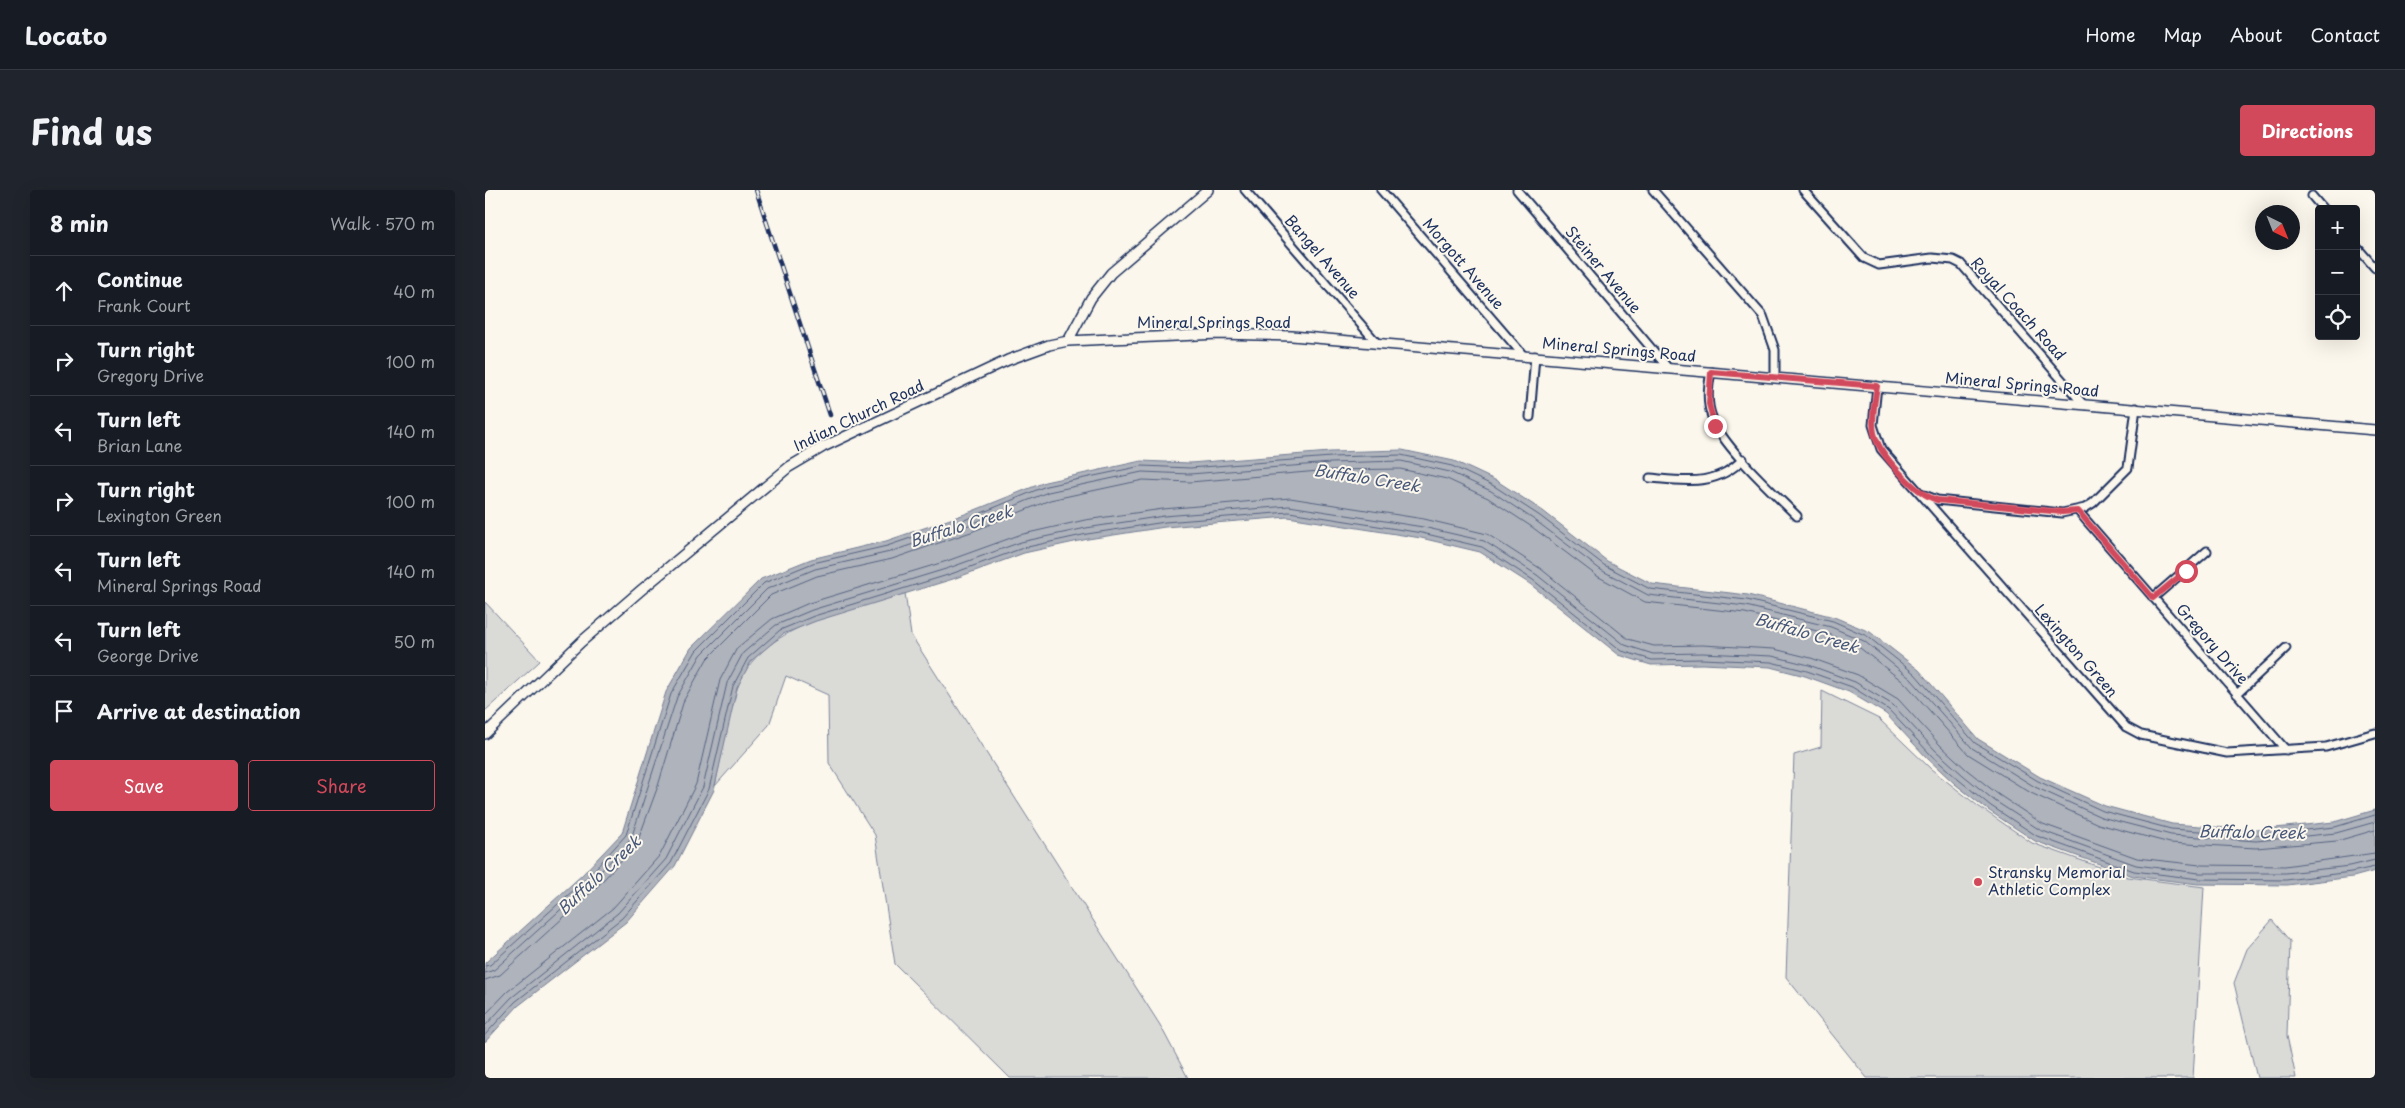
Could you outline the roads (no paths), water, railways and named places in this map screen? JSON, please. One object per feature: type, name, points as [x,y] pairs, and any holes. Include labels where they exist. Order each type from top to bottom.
[{"type":"street","points":[[1068,341],[1091,298],[1111,273],[1208,190]]},
{"type":"street","name":"Bangel Avenue","points":[[1245,190],[1377,343]]},
{"type":"street","name":"Morgott Avenue","points":[[1381,190],[1523,355]]},
{"type":"street","name":"Steiner Avenue","points":[[1517,190],[1668,368]]},
{"type":"street","points":[[1653,190],[1763,316],[1775,350],[1775,377]]},
{"type":"street","name":"Royal Coach Road","points":[[1803,190],[1864,258],[1871,263],[1879,266],[1943,258],[1961,264],[2083,404]]},
{"type":"street","points":[[2312,196],[2320,205]]},
{"type":"street","points":[[2359,250],[2375,268]]},
{"type":"street","name":"Mineral Springs Road","points":[[1068,341],[1156,336],[1253,334],[1535,356],[2375,430]]},
{"type":"street","name":"Indian Church Road","points":[[485,734],[581,642],[639,591],[789,467],[823,447],[1008,360],[1068,341]]},
{"type":"street","points":[[1530,417],[1535,356]]},
{"type":"street","points":[[1711,372],[1708,391],[1711,416],[1721,436],[1797,516]]},
{"type":"street","name":"Lexington Green","points":[[1877,386],[1873,425],[1877,441],[1918,491],[2126,727],[2141,734],[2213,751],[2234,753],[2326,747],[2375,733]]},
{"type":"street","points":[[1918,491],[1937,500],[2062,512],[2078,511],[2093,503],[2128,468],[2136,408]]},
{"type":"street","points":[[1651,478],[1707,480],[1726,474],[1743,460]]},
{"type":"street","name":"Gregory Drive","points":[[2078,511],[2286,750]]},
{"type":"street","points":[[2153,598],[2207,551]]},
{"type":"street","points":[[2237,694],[2286,648]]},
{"type":"water","name":"Buffalo Creek","points":[[1402,450],[1454,461],[1497,481],[1543,511],[1607,561],[1652,584],[1748,595],[1834,617],[1870,632],[1919,670],[1978,739],[2040,777],[2105,806],[2172,824],[2256,830],[2334,822],[2375,810],[2375,871],[2353,877],[2287,885],[2198,884],[2133,876],[2035,841],[1988,810],[1955,784],[1927,758],[1886,714],[1849,692],[1805,676],[1770,667],[1702,664],[1651,665],[1619,655],[1530,584],[1480,552],[1421,538],[1288,517],[1165,527],[1088,539],[1024,553],[953,579],[816,621],[783,634],[751,661],[737,688],[714,790],[675,866],[626,922],[518,1006],[485,1042],[485,963],[582,875],[622,833],[666,692],[691,648],[761,579],[811,559],[886,541],[965,514],[1045,482],[1141,461],[1190,463],[1330,452]]},
{"type":"railway","points":[[756,190],[830,415]]},
{"type":"place","name":"Stransky Memorial Athletic Complex","points":[[1978,882]]}]
